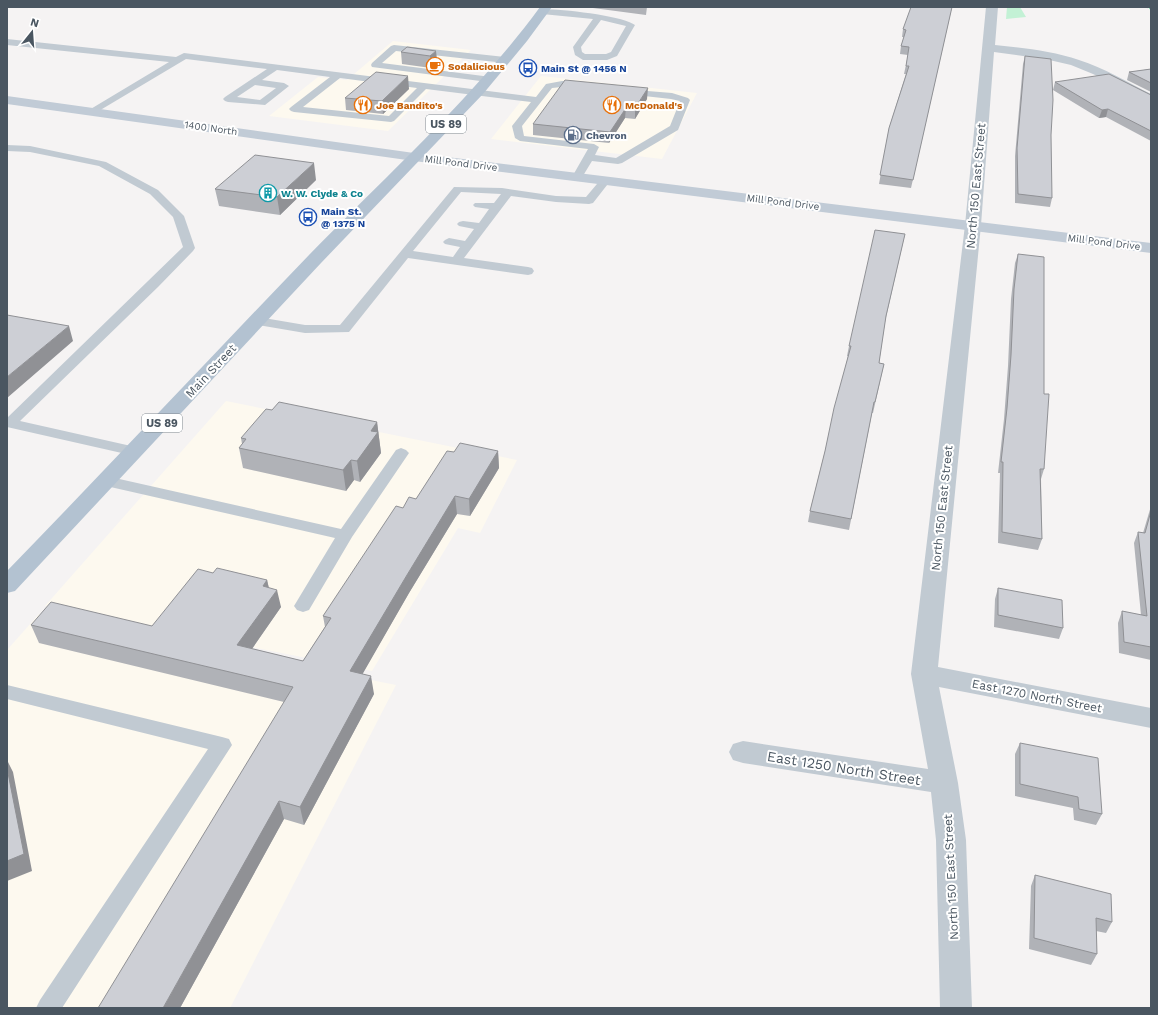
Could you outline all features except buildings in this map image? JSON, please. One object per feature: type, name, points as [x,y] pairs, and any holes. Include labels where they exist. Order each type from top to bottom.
[{"type":"main road","name":"US 89","points":[[414,157],[478,91],[522,39],[544,9]]},
{"type":"main road","name":"1400 North","points":[[7,100],[414,157]]},
{"type":"main road","name":"Mill Pond Drive","points":[[414,157],[1151,248]]},
{"type":"main road","name":"Main Street","points":[[7,585],[414,157]]},
{"type":"street","name":"North 150 East Street","points":[[956,1008],[951,840],[944,783],[924,674],[973,226],[992,7]]},
{"type":"street","points":[[988,48],[1027,52],[1065,60],[1103,75],[1151,100]]},
{"type":"street","name":"East 1270 North Street","points":[[924,674],[1151,718]]},
{"type":"street","name":"East 1250 North Street","points":[[743,752],[944,783]]},
{"type":"lane","points":[[544,9],[621,21],[632,25],[614,54],[607,57],[583,57],[578,53],[577,47],[598,18]]},
{"type":"lane","points":[[7,42],[179,60]]},
{"type":"lane","points":[[488,79],[375,65],[394,48],[505,60]]},
{"type":"lane","points":[[92,112],[184,56],[338,75],[422,88]]},
{"type":"lane","points":[[255,82],[284,86],[262,103],[228,99],[276,67]]},
{"type":"lane","points":[[338,75],[294,109],[391,119],[422,88]]},
{"type":"lane","points":[[330,82],[478,91],[538,100]]},
{"type":"lane","points":[[577,177],[594,147],[520,138],[516,126],[549,86],[562,84],[594,88]]},
{"type":"lane","points":[[588,157],[618,161],[674,128],[685,100],[672,96],[617,90]]},
{"type":"lane","points":[[7,148],[30,149],[102,164],[154,192],[178,216],[189,248],[150,288],[8,424]]},
{"type":"lane","points":[[258,321],[305,329],[344,329],[406,254],[433,227],[455,201],[458,189],[508,192],[556,199],[589,201],[606,180]]},
{"type":"lane","points":[[456,261],[508,192]]},
{"type":"lane","points":[[479,205],[497,207]]},
{"type":"lane","points":[[433,227],[453,212]]},
{"type":"lane","points":[[471,215],[489,217]]},
{"type":"lane","points":[[475,236],[456,233],[475,236]]},
{"type":"lane","points":[[406,254],[528,271]]},
{"type":"lane","points":[[8,424],[135,451]]},
{"type":"lane","points":[[303,606],[345,534],[401,453]]},
{"type":"lane","points":[[106,482],[345,534]]},
{"type":"lane","points":[[7,692],[222,745],[48,1008]]},
{"type":"path","points":[[1147,7],[1151,9]]},
{"type":"shaded area","points":[[393,41],[471,50],[388,131],[269,116],[318,77],[347,80]]},
{"type":"shaded area","points":[[541,76],[697,93],[662,159],[491,139]]},
{"type":"shaded area","points":[[226,401],[517,460],[480,533],[458,528],[372,671],[45,606]]},
{"type":"shaded area","points":[[39,614],[396,685],[230,1008],[7,1008],[7,650]]},
{"type":"green space","points":[[1007,7],[1020,7],[1026,17],[1006,19]]},
{"type":"place","name":"Sodalicious","points":[[435,66]]},
{"type":"place","name":"Main St @ 1456 N","points":[[528,68]]},
{"type":"place","name":"Joe Bandito's","points":[[363,105]]},
{"type":"place","name":"McDonald's","points":[[612,105]]},
{"type":"place","name":"Chevron","points":[[573,135]]},
{"type":"place","name":"W. W. Clyde & Co","points":[[268,193]]},
{"type":"place","name":"Main St. @ 1375 N","points":[[308,217]]}]
